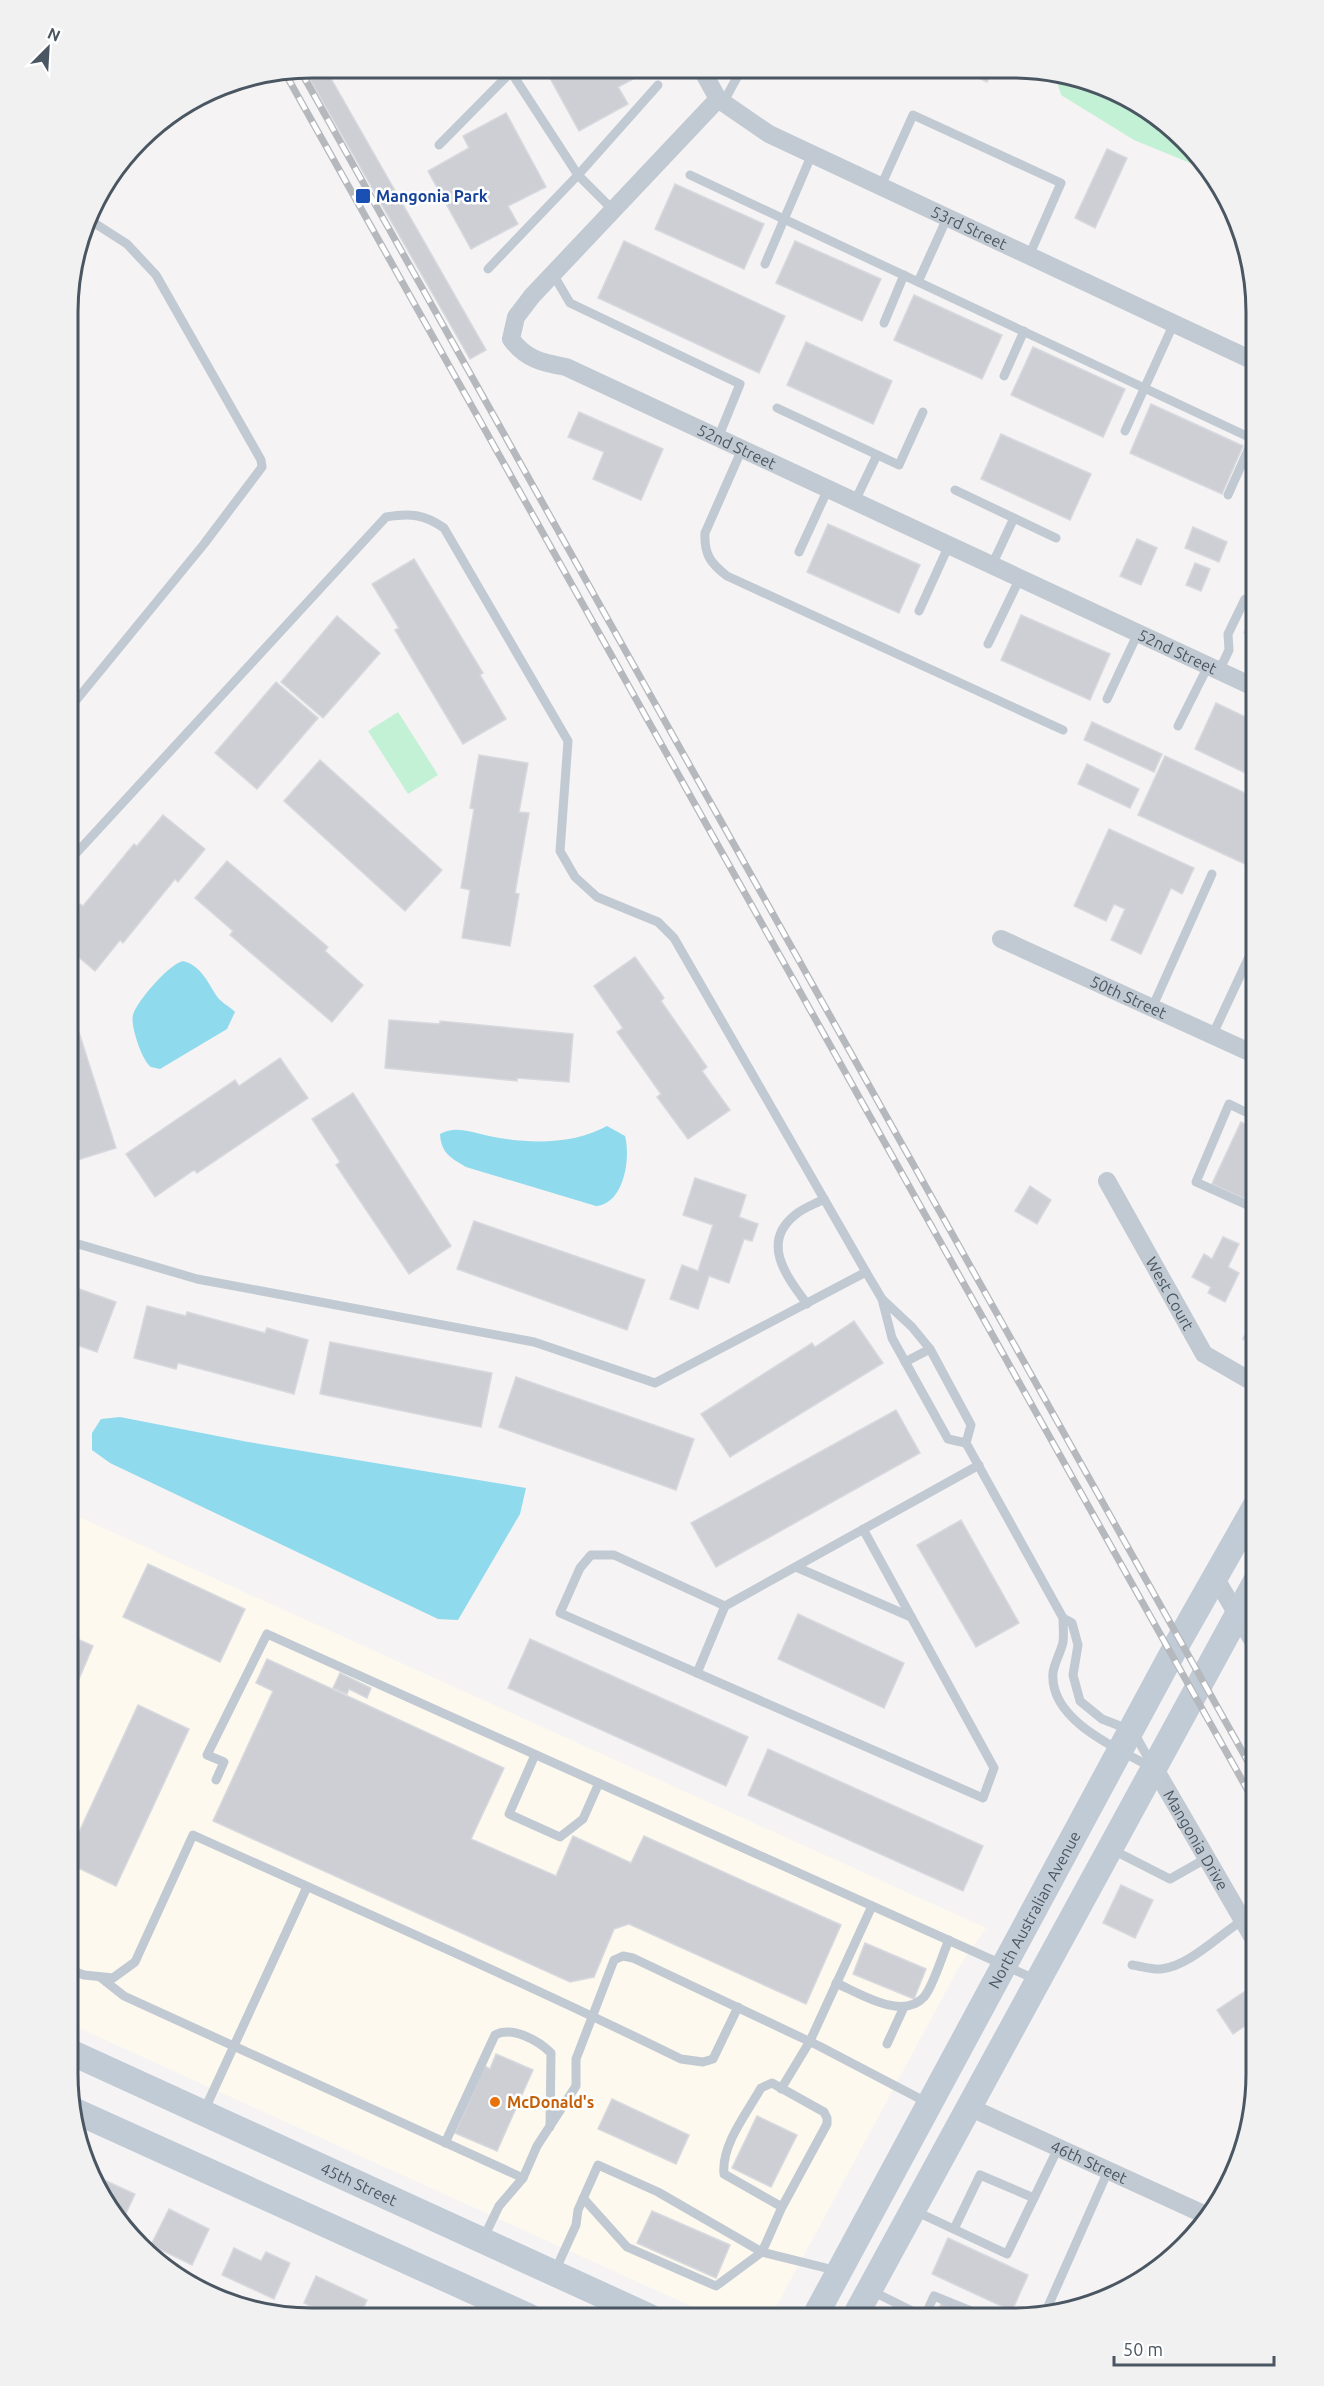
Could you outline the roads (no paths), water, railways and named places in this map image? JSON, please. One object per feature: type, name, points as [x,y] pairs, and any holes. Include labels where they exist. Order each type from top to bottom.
[{"type":"main road","name":"North Australian Avenue","points":[[820,2308],[1180,1640],[1246,1524]]},
{"type":"main road","points":[[859,2308],[1246,1599]]},
{"type":"main road","name":"45th Street","points":[[78,2056],[628,2308]]},
{"type":"main road","points":[[81,2113],[510,2308]]},
{"type":"street","name":"53rd Street","points":[[707,78],[720,101],[769,134],[1246,357]]},
{"type":"street","name":"52nd Street","points":[[720,101],[613,210],[516,317],[511,339],[519,351],[539,362],[566,367],[1246,683]]},
{"type":"street","name":"50th Street","points":[[1001,939],[1246,1051]]},
{"type":"street","name":"West Court","points":[[1107,1181],[1204,1354],[1246,1378]]},
{"type":"street","points":[[1216,1579],[1246,1630]]},
{"type":"street","name":"Mangonia Drive","points":[[1155,1769],[1246,1925]]},
{"type":"street","name":"46th Street","points":[[969,2107],[1201,2213]]},
{"type":"lane","points":[[439,145],[504,78]]},
{"type":"lane","points":[[517,78],[578,175],[613,210]]},
{"type":"lane","points":[[720,101],[736,78]]},
{"type":"lane","points":[[488,269],[578,175],[658,85]]},
{"type":"lane","points":[[880,186],[914,115],[1061,183],[1029,256]]},
{"type":"lane","points":[[765,264],[812,154]]},
{"type":"lane","points":[[690,175],[1246,436]]},
{"type":"lane","points":[[918,282],[947,218]]},
{"type":"lane","points":[[78,698],[204,544],[261,467],[261,460],[156,275],[128,244],[95,224]]},
{"type":"lane","points":[[553,274],[570,303],[740,384],[718,438]]},
{"type":"lane","points":[[884,323],[904,275]]},
{"type":"lane","points":[[1125,431],[1174,323]]},
{"type":"lane","points":[[1004,376],[1024,331]]},
{"type":"lane","points":[[777,408],[899,465],[923,412]]},
{"type":"lane","points":[[742,449],[705,533],[704,548],[711,563],[727,576],[1063,730]]},
{"type":"lane","points":[[855,501],[877,454]]},
{"type":"lane","points":[[1228,495],[1246,455]]},
{"type":"lane","points":[[799,552],[828,489]]},
{"type":"lane","points":[[956,490],[1056,538]]},
{"type":"lane","points":[[78,851],[386,517],[406,514],[428,517],[444,528],[567,741],[560,851],[575,877],[597,897],[658,922],[674,938],[882,1299],[892,1338],[948,1439],[966,1443]]},
{"type":"lane","points":[[992,565],[1014,518]]},
{"type":"lane","points":[[919,611],[949,545]]},
{"type":"lane","points":[[988,644],[1020,578]]},
{"type":"lane","points":[[1178,726],[1214,668],[1229,650],[1228,634],[1245,599]]},
{"type":"lane","points":[[1107,699],[1138,633]]},
{"type":"lane","points":[[1152,1008],[1212,874]]},
{"type":"lane","points":[[1212,1036],[1246,963]]},
{"type":"lane","points":[[1246,1112],[1229,1104],[1196,1182],[1246,1204]]},
{"type":"lane","points":[[807,1304],[787,1277],[777,1256],[780,1234],[794,1215],[824,1199]]},
{"type":"lane","points":[[78,1244],[197,1280],[534,1342],[655,1383],[866,1272]]},
{"type":"lane","points":[[882,1299],[912,1327],[930,1349],[970,1425],[966,1443],[1064,1618],[1072,1623],[1078,1645],[1073,1675],[1080,1701],[1127,1741],[1155,1769]]},
{"type":"lane","points":[[905,1362],[930,1349]]},
{"type":"lane","points":[[697,1673],[725,1606],[978,1465]]},
{"type":"lane","points":[[725,1606],[614,1555],[591,1555],[579,1568],[560,1613],[983,1798],[994,1768],[863,1529]]},
{"type":"lane","points":[[795,1567],[911,1617]]},
{"type":"lane","points":[[1064,1618],[1063,1641],[1053,1674],[1057,1697],[1072,1718],[1127,1741],[1155,1769]]},
{"type":"lane","points":[[216,1780],[224,1762],[207,1755],[267,1634],[1038,1981]]},
{"type":"lane","points":[[535,1755],[509,1814],[561,1836],[583,1819],[599,1783]]},
{"type":"lane","points":[[78,1973],[113,1978],[135,1962],[193,1835],[592,2015],[681,2059],[703,2062],[713,2059],[738,2007]]},
{"type":"lane","points":[[1110,1849],[1170,1879],[1207,1858]]},
{"type":"lane","points":[[203,2113],[307,1887]]},
{"type":"lane","points":[[781,2089],[810,2041],[872,1906]]},
{"type":"lane","points":[[1132,1965],[1161,1969],[1187,1961],[1218,1935],[1243,1920]]},
{"type":"lane","points":[[837,1983],[892,2005],[904,2007],[924,1997],[949,1940]]},
{"type":"lane","points":[[482,2241],[499,2206],[523,2178],[537,2146],[576,2086],[576,2059],[614,1960],[623,1956],[633,1958],[810,2041],[930,2104]]},
{"type":"lane","points":[[100,1977],[124,1995],[523,2178]]},
{"type":"lane","points":[[887,2044],[904,2007]]},
{"type":"lane","points":[[445,2143],[495,2035],[504,2030],[528,2039],[551,2053],[550,2127]]},
{"type":"lane","points":[[583,2198],[627,2247],[716,2286],[762,2252],[782,2207],[827,2124],[824,2112],[772,2083],[762,2088],[726,2151],[723,2163],[724,2174],[782,2207]]},
{"type":"lane","points":[[913,2210],[1007,2254],[1058,2148]]},
{"type":"lane","points":[[554,2274],[576,2225],[578,2210],[597,2165],[658,2192],[762,2252],[840,2271]]},
{"type":"lane","points":[[1048,2305],[1108,2171]]},
{"type":"lane","points":[[954,2229],[980,2175],[1034,2198]]},
{"type":"lane","points":[[869,2290],[904,2308]]},
{"type":"lane","points":[[929,2308],[934,2296],[963,2308]]},
{"type":"water","points":[[183,961],[199,970],[222,1002],[235,1012],[227,1029],[160,1069],[151,1067],[144,1058],[138,1043],[133,1026],[133,1015],[154,984],[170,969]]},
{"type":"water","points":[[607,1126],[625,1136],[626,1167],[619,1189],[613,1197],[606,1203],[596,1206],[466,1167],[451,1158],[442,1146],[440,1134],[452,1130],[464,1130],[504,1139],[550,1141],[580,1137]]},
{"type":"water","points":[[120,1417],[248,1442],[526,1488],[520,1514],[458,1620],[438,1619],[110,1463],[92,1450],[92,1433],[101,1419]]},
{"type":"railway","points":[[305,78],[1246,1758]]},
{"type":"railway","points":[[289,79],[1246,1787]]},
{"type":"place","name":"Mangonia Park","points":[[363,196]]},
{"type":"place","name":"McDonald's","points":[[495,2102]]}]
